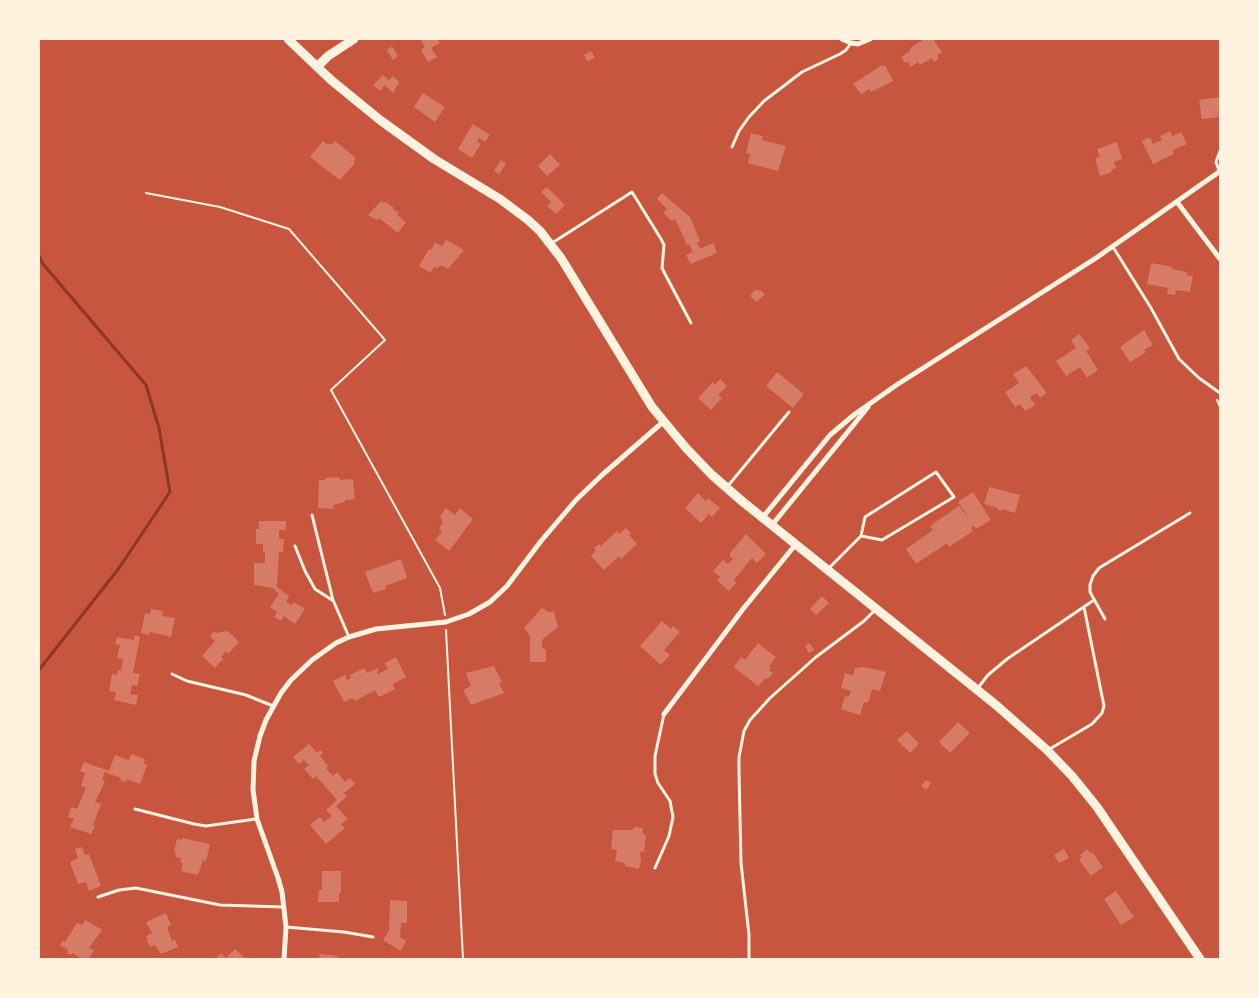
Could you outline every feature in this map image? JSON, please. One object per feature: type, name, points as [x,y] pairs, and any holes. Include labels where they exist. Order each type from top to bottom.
[{"type":"street","points":[[288,39],[361,105],[418,148],[514,208],[540,231],[571,273],[640,390],[663,422],[727,488],[976,689],[1047,750],[1084,790],[1106,819],[1200,959]]},
{"type":"street","points":[[317,67],[328,56],[354,39]]},
{"type":"street","points":[[842,39],[858,44],[870,39]]},
{"type":"street","points":[[763,517],[830,435],[855,414],[898,384],[1113,247],[1220,173]]},
{"type":"street","points":[[1178,202],[1220,259]]},
{"type":"street","points":[[772,525],[872,403]]},
{"type":"street","points":[[284,959],[286,927],[284,907],[278,878],[257,819],[253,790],[254,761],[260,736],[273,706],[290,680],[323,652],[349,637],[376,629],[446,622],[466,616],[480,609],[507,586],[541,541],[576,500],[602,474],[663,422]]},
{"type":"street","points":[[664,714],[796,544]]},
{"type":"lane","points":[[732,147],[739,131],[749,117],[764,102],[802,72],[840,54],[851,43]]},
{"type":"lane","points":[[1220,151],[1216,162],[1220,173]]},
{"type":"lane","points":[[551,244],[632,192],[662,239],[664,245],[662,268],[664,274],[691,323]]},
{"type":"lane","points":[[1113,247],[1151,308],[1179,359],[1199,378],[1220,393]]},
{"type":"lane","points":[[727,488],[789,412]]},
{"type":"lane","points":[[828,570],[861,536],[865,517],[936,472],[954,497],[882,540],[861,536]]},
{"type":"lane","points":[[1105,619],[1090,592],[1093,576],[1099,568],[1190,513]]},
{"type":"lane","points":[[312,515],[333,600],[349,637]]},
{"type":"lane","points":[[294,546],[315,589],[333,600]]},
{"type":"lane","points":[[976,689],[992,671],[1007,659],[1094,600]]},
{"type":"lane","points":[[1047,750],[1092,724],[1102,713],[1104,706],[1084,607]]},
{"type":"lane","points":[[749,959],[749,935],[741,863],[739,779],[739,757],[744,732],[759,709],[770,698],[816,657],[864,621],[876,608]]},
{"type":"lane","points":[[172,674],[187,681],[246,695],[273,706]]},
{"type":"lane","points":[[655,868],[669,836],[673,817],[670,801],[658,783],[655,774],[655,756],[664,714]]},
{"type":"lane","points":[[135,809],[206,826],[257,819]]},
{"type":"lane","points":[[98,897],[119,890],[136,888],[220,905],[284,907]]},
{"type":"lane","points":[[286,927],[335,931],[374,937]]},
{"type":"path","points":[[146,193],[220,207],[289,229],[385,340],[331,390],[440,588],[446,622],[463,959]]},
{"type":"building","points":[[420,39],[437,39],[440,43],[431,48],[437,57],[428,62],[421,50],[425,47]]},
{"type":"building","points":[[925,39],[933,39],[942,52],[937,55],[939,58],[934,62],[932,58],[920,65],[918,62],[911,67],[901,57],[911,50],[910,48]]},
{"type":"building","points":[[392,46],[398,56],[393,60],[387,50]]},
{"type":"building","points":[[591,51],[595,58],[587,61],[584,55]]},
{"type":"building","points":[[882,65],[883,67],[885,65],[893,81],[871,92],[870,89],[861,94],[853,84]]},
{"type":"building","points":[[383,75],[389,80],[393,76],[399,82],[393,93],[385,85],[380,91],[373,85]]},
{"type":"building","points":[[423,93],[445,107],[435,122],[414,107]]},
{"type":"building","points":[[1220,97],[1220,117],[1202,119],[1199,100]]},
{"type":"building","points":[[473,124],[490,135],[485,142],[479,138],[477,142],[481,144],[472,158],[458,149]]},
{"type":"building","points":[[1170,131],[1172,136],[1181,132],[1187,144],[1173,150],[1174,154],[1153,164],[1142,141],[1150,137],[1153,144],[1162,140],[1160,136]]},
{"type":"building","points":[[751,133],[763,136],[762,140],[786,146],[778,171],[748,163],[750,154],[746,153]]},
{"type":"building","points":[[323,141],[328,145],[330,143],[332,145],[335,141],[356,158],[353,162],[355,163],[340,180],[310,157]]},
{"type":"building","points":[[1117,142],[1122,159],[1114,162],[1116,168],[1111,170],[1112,172],[1100,176],[1095,159],[1100,157],[1097,149]]},
{"type":"building","points":[[550,154],[560,165],[547,176],[538,166]]},
{"type":"building","points":[[501,160],[506,164],[499,174],[494,171]]},
{"type":"building","points":[[547,187],[565,205],[556,214],[547,206],[551,202],[541,192]]},
{"type":"building","points":[[662,193],[690,217],[700,241],[697,242],[700,249],[713,243],[717,253],[691,264],[686,255],[693,252],[689,244],[687,245],[676,221],[674,219],[672,221],[663,213],[667,209],[657,199]]},
{"type":"building","points":[[381,201],[394,208],[399,213],[397,215],[406,222],[398,233],[379,218],[377,220],[368,215]]},
{"type":"building","points":[[446,240],[464,250],[448,269],[440,265],[438,268],[434,267],[431,273],[419,266],[435,243],[442,246]]},
{"type":"building","points":[[1151,263],[1173,267],[1172,269],[1187,272],[1186,275],[1193,276],[1190,292],[1176,290],[1175,295],[1167,294],[1168,288],[1147,284]]},
{"type":"building","points":[[756,289],[765,294],[757,302],[750,296]]},
{"type":"building","points":[[1144,330],[1153,345],[1130,362],[1120,347]]},
{"type":"building","points":[[1079,334],[1090,348],[1086,351],[1098,370],[1087,378],[1080,367],[1066,376],[1056,361],[1076,348],[1071,340]]},
{"type":"building","points":[[1026,366],[1047,393],[1040,398],[1037,393],[1030,397],[1035,405],[1025,411],[1020,404],[1015,407],[1005,392],[1019,383],[1013,374]]},
{"type":"building","points":[[777,372],[804,394],[793,408],[766,386]]},
{"type":"building","points":[[720,379],[727,386],[718,395],[722,398],[711,410],[698,398],[713,382],[715,385]]},
{"type":"building","points":[[339,477],[340,480],[353,479],[355,499],[345,500],[345,502],[333,505],[334,509],[318,508],[319,480]]},
{"type":"building","points":[[989,487],[1020,495],[1015,513],[1002,509],[1002,511],[998,510],[998,508],[984,504]]},
{"type":"building","points":[[973,492],[991,520],[976,529],[974,526],[971,528],[973,531],[949,547],[947,543],[916,564],[906,549],[933,530],[930,526],[959,506],[971,521],[958,502]]},
{"type":"building","points":[[698,493],[706,501],[708,498],[720,508],[712,517],[709,514],[701,523],[685,508]]},
{"type":"building","points":[[446,508],[455,515],[460,508],[473,519],[449,551],[435,540],[442,531],[439,528],[443,523],[440,516]]},
{"type":"building","points":[[259,521],[286,521],[286,530],[279,530],[279,539],[284,539],[283,552],[279,552],[277,587],[289,596],[286,602],[292,605],[294,602],[305,609],[295,624],[284,616],[281,621],[274,617],[277,612],[270,607],[279,594],[273,588],[254,585],[254,563],[265,563],[263,544],[256,544],[256,529],[259,529]]},
{"type":"building","points":[[626,528],[637,544],[621,559],[619,556],[604,570],[591,556],[596,550],[594,548],[599,544],[601,546],[617,531],[619,534]]},
{"type":"building","points":[[746,534],[766,554],[757,563],[752,558],[734,580],[736,583],[729,591],[717,580],[720,577],[713,571],[723,560],[728,564],[733,559],[730,557],[730,553]]},
{"type":"building","points":[[401,559],[407,578],[385,586],[386,589],[373,593],[365,572]]},
{"type":"building","points":[[822,596],[829,603],[816,615],[810,609]]},
{"type":"building","points":[[542,608],[548,612],[554,612],[558,627],[542,640],[542,648],[546,650],[546,662],[530,662],[530,636],[524,628]]},
{"type":"building","points":[[151,609],[163,611],[162,616],[175,618],[171,637],[150,632],[149,635],[141,633],[145,613],[150,614]]},
{"type":"building","points":[[662,621],[671,629],[673,626],[680,632],[664,650],[670,655],[661,665],[640,646]]},
{"type":"building","points":[[214,631],[216,633],[228,631],[239,642],[228,654],[226,651],[221,657],[223,659],[215,668],[202,656],[215,641],[210,636]]},
{"type":"building","points":[[135,635],[140,637],[133,673],[140,674],[137,686],[132,685],[130,694],[138,695],[136,705],[114,700],[116,692],[109,691],[112,674],[117,675],[118,670],[121,671],[123,659],[117,658],[120,645],[115,644],[117,637],[134,640]]},
{"type":"building","points":[[758,643],[776,657],[769,666],[771,668],[769,670],[773,673],[758,686],[734,667],[741,657],[745,660]]},
{"type":"building","points":[[810,643],[814,650],[809,653],[805,646]]},
{"type":"building","points":[[396,657],[406,677],[393,684],[395,689],[379,697],[375,690],[355,701],[352,698],[344,702],[333,681],[345,675],[347,680],[351,678],[350,675],[364,668],[367,673],[378,668],[378,674],[388,669],[385,663]]},
{"type":"building","points":[[494,666],[502,682],[499,684],[504,693],[471,705],[463,690],[471,686],[466,673]]},
{"type":"building","points":[[865,667],[886,672],[880,691],[872,689],[868,703],[864,702],[860,715],[841,709],[845,696],[849,697],[851,691],[841,688],[845,673],[853,676],[855,668]]},
{"type":"building","points":[[958,722],[970,733],[950,753],[939,742]]},
{"type":"building","points":[[907,731],[919,744],[910,753],[897,740]]},
{"type":"building","points":[[309,744],[317,753],[321,750],[323,753],[320,756],[328,766],[326,768],[333,776],[337,772],[345,782],[350,778],[355,784],[344,793],[347,796],[336,806],[348,819],[341,824],[345,828],[326,844],[310,825],[320,817],[324,822],[332,816],[326,810],[337,800],[316,776],[313,779],[304,769],[309,765],[304,760],[299,764],[293,757]]},
{"type":"building","points":[[131,754],[145,759],[144,764],[147,765],[140,784],[127,779],[126,782],[120,780],[121,778],[105,772],[102,780],[105,781],[95,802],[101,804],[91,834],[70,827],[74,818],[68,817],[71,807],[77,809],[86,788],[81,786],[85,773],[80,771],[84,762],[109,771],[115,755],[129,760]]},
{"type":"building","points":[[926,780],[931,783],[926,790],[921,786]]},
{"type":"building","points":[[634,827],[643,828],[642,832],[646,836],[644,852],[641,851],[640,853],[639,869],[625,866],[625,863],[615,861],[617,850],[611,849],[613,830],[633,830]]},
{"type":"building","points":[[182,838],[210,844],[206,861],[203,860],[198,875],[181,871],[183,863],[180,862],[181,858],[175,857],[176,852],[174,851],[177,839],[182,840]]},
{"type":"building","points":[[82,847],[85,855],[89,854],[101,886],[89,891],[86,882],[78,884],[70,862],[78,858],[75,849]]},
{"type":"building","points":[[1064,849],[1069,858],[1059,863],[1054,855]]},
{"type":"building","points":[[1087,849],[1090,853],[1092,852],[1103,867],[1091,876],[1079,860],[1082,857],[1080,855]]},
{"type":"building","points":[[322,871],[341,871],[339,902],[318,902],[319,890],[322,890]]},
{"type":"building","points":[[1116,891],[1134,917],[1121,925],[1104,899]]},
{"type":"building","points":[[390,900],[407,901],[407,923],[401,923],[400,937],[406,941],[401,951],[383,940],[389,931]]},
{"type":"building","points":[[166,913],[171,925],[167,927],[172,941],[175,940],[178,947],[161,954],[155,945],[151,947],[147,941],[146,936],[152,933],[146,922]]},
{"type":"building","points":[[85,920],[102,930],[89,948],[94,950],[89,959],[82,959],[72,953],[71,955],[67,953],[68,950],[60,945],[63,940],[65,942],[77,923],[82,925]]},
{"type":"building","points":[[235,949],[246,959],[215,959],[221,953],[226,958]]},
{"type":"building","points":[[320,954],[338,956],[338,959],[319,959]]},
{"type":"waterway","points":[[39,256],[43,264],[146,385],[159,428],[170,492],[119,568],[39,670]]}]
